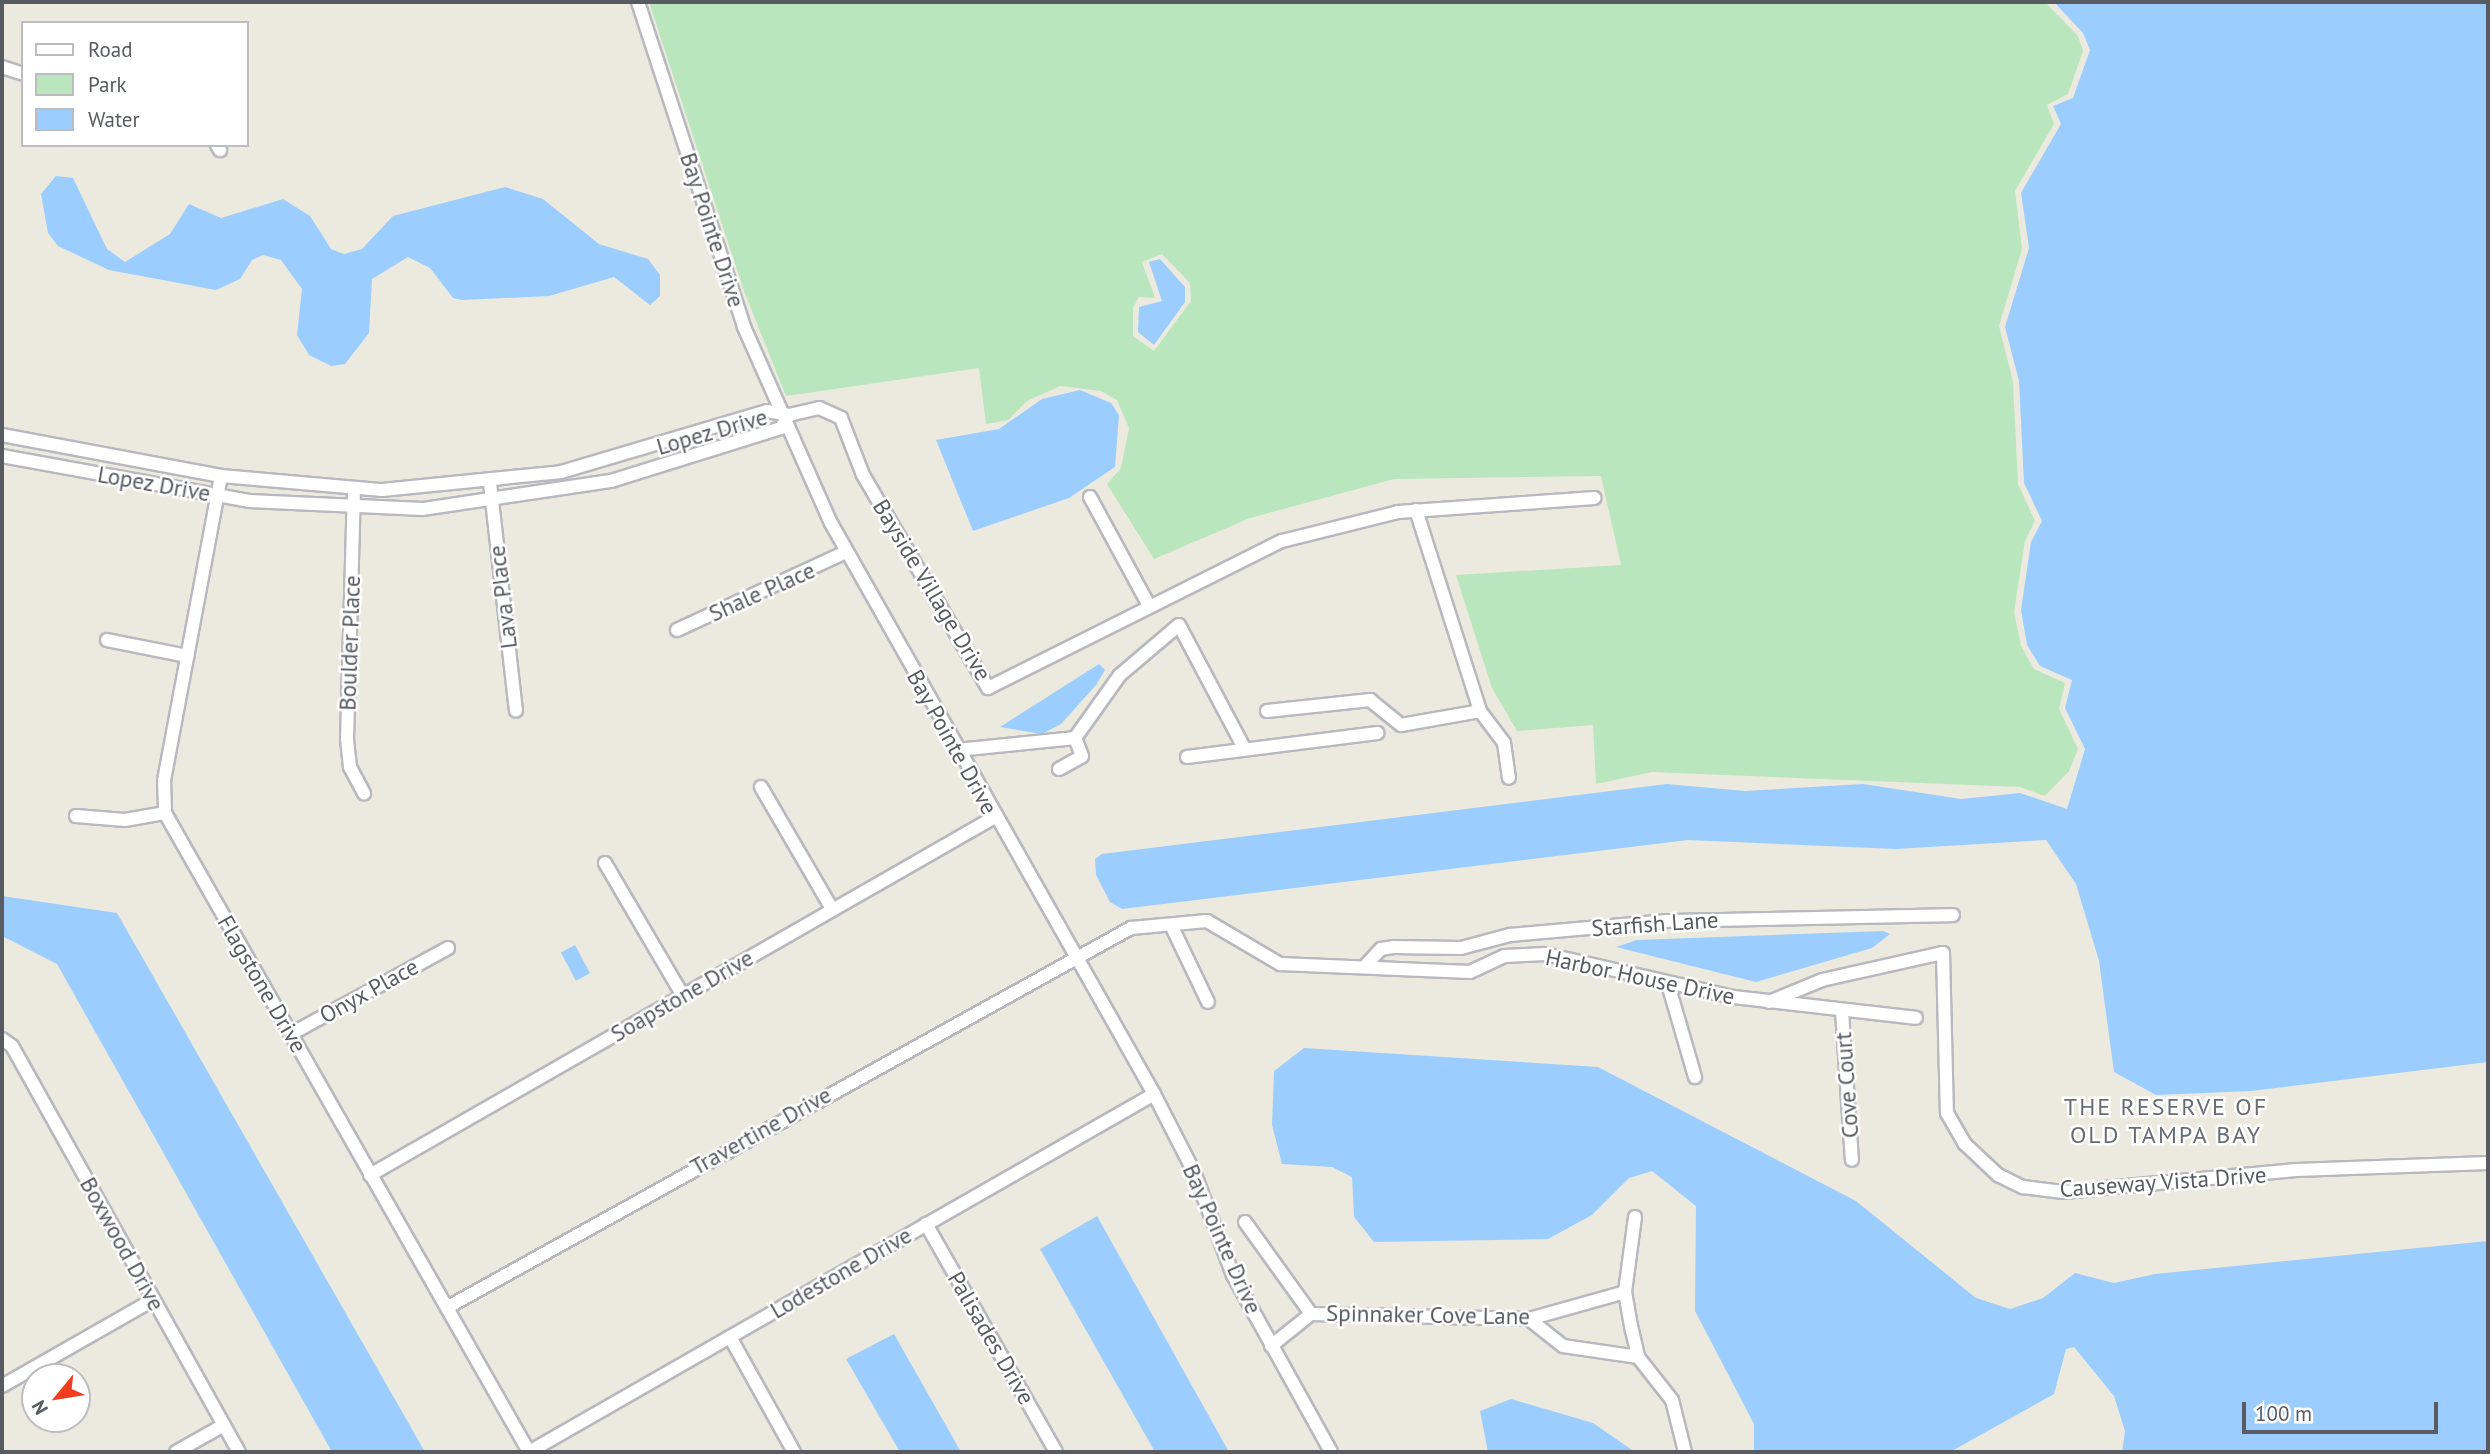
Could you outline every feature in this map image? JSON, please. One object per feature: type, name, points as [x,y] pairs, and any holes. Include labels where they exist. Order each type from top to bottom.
[{"type":"street","name":"Bay Pointe Drive","points":[[638,2],[744,327],[789,415],[846,552],[993,818],[1154,1094],[1271,1346],[1331,1452]]},
{"type":"street","points":[[2,67],[21,73]]},
{"type":"street","name":"Bayside Village Drive","points":[[789,415],[819,408],[841,418],[863,474],[988,688],[1148,604],[1282,541],[1416,510],[1595,498]]},
{"type":"street","name":"Lopez Drive","points":[[2,435],[221,476],[354,489],[490,483],[613,461],[767,411],[789,415],[781,428],[645,472],[492,503],[354,509],[218,495],[2,456]]},
{"type":"street","name":"Flagstone Drive","points":[[221,476],[163,788],[165,813],[529,1452]]},
{"type":"street","name":"Lava Place","points":[[490,483],[516,711]]},
{"type":"street","name":"Boulder Place","points":[[354,489],[347,746],[364,793]]},
{"type":"street","points":[[1090,497],[1148,604]]},
{"type":"street","points":[[1416,510],[1480,711],[1504,743],[1508,778]]},
{"type":"street","name":"Shale Place","points":[[677,629],[846,552]]},
{"type":"street","points":[[957,750],[1075,738],[1120,676],[1179,625],[1243,746]]},
{"type":"street","points":[[107,639],[187,656]]},
{"type":"street","points":[[1267,711],[1370,700],[1401,725],[1480,711]]},
{"type":"street","points":[[1187,757],[1243,746],[1377,733]]},
{"type":"street","points":[[1059,769],[1082,756],[1075,738]]},
{"type":"street","points":[[761,787],[832,909]]},
{"type":"street","points":[[76,816],[125,820],[165,813]]},
{"type":"street","name":"Soapstone Drive","points":[[370,1175],[993,818]]},
{"type":"street","points":[[605,863],[683,996]]},
{"type":"street","name":"Starfish Lane","points":[[1366,965],[1381,949],[1393,947],[1461,948],[1510,935],[1667,920],[1953,915]]},
{"type":"street","name":"Harbor House Drive","points":[[1074,956],[1131,928],[1172,927],[1207,921],[1280,964],[1366,965],[1470,972],[1505,956],[1545,954],[1668,984],[1768,1002],[1916,1018]]},
{"type":"street","points":[[1172,927],[1208,1002]]},
{"type":"street","name":"Onyx Place","points":[[291,1034],[448,948]]},
{"type":"street","name":"Harbor House Drive","points":[[1768,1002],[1822,980],[1943,953]]},
{"type":"street","name":"Causeway Vista Drive","points":[[1943,953],[1947,1113],[1965,1144],[1998,1175],[2022,1187],[2063,1192],[2296,1170],[2488,1163]]},
{"type":"street","name":"Travertine Drive","points":[[447,1307],[1074,956]]},
{"type":"street","points":[[1668,984],[1695,1077]]},
{"type":"street","name":"Cove Court","points":[[1843,1011],[1852,1160]]},
{"type":"street","name":"Boxwood Drive","points":[[2,1040],[12,1046],[239,1452]]},
{"type":"street","name":"Lodestone Drive","points":[[529,1452],[1154,1094]]},
{"type":"street","points":[[1635,1217],[1625,1292],[1638,1357],[1672,1401],[1685,1452]]},
{"type":"street","name":"Spinnaker Cove Lane","points":[[1245,1222],[1311,1314]]},
{"type":"street","name":"Palisades Drive","points":[[926,1224],[1056,1452]]},
{"type":"street","name":"Spinnaker Cove Lane","points":[[1271,1346],[1311,1314],[1530,1319],[1625,1292]]},
{"type":"street","points":[[2,1386],[153,1300]]},
{"type":"street","points":[[1530,1319],[1563,1346],[1638,1357]]},
{"type":"street","points":[[730,1337],[794,1452]]},
{"type":"street","points":[[176,1452],[224,1425]]},
{"type":"green space","points":[[649,2],[2045,2],[2078,36],[2083,51],[2068,94],[2047,105],[2054,124],[2015,191],[2022,249],[1999,326],[2013,382],[2018,484],[2035,521],[2025,541],[2014,612],[2021,646],[2034,669],[2065,683],[2059,709],[2078,749],[2069,771],[2045,796],[2020,787],[1652,772],[1596,784],[1593,725],[1517,731],[1492,688],[1456,575],[1621,565],[1601,476],[1394,479],[1250,518],[1154,559],[1107,484],[1121,468],[1129,428],[1117,400],[1101,391],[1060,386],[1027,401],[1008,420],[986,424],[979,368],[786,396],[744,291]],"holes":[[[1162,254],[1190,283],[1191,301],[1154,351],[1133,336],[1133,308],[1139,297],[1155,298],[1142,262]]]},
{"type":"water","points":[[2054,2],[2488,2],[2488,1062],[2251,1091],[2156,1095],[2114,1072],[2099,961],[2076,884],[2046,840],[1896,849],[1688,840],[1122,909],[1110,902],[1096,875],[1095,859],[1102,854],[1667,784],[1745,791],[1863,784],[1961,799],[2020,793],[2067,809],[2085,749],[2065,708],[2072,680],[2040,666],[2027,645],[2021,610],[2031,542],[2042,521],[2024,483],[2019,381],[2005,327],[2029,248],[2021,193],[2061,124],[2053,106],[2073,98],[2090,50],[2083,33]]},
{"type":"water","points":[[56,176],[73,178],[107,249],[125,262],[170,234],[189,204],[221,218],[283,199],[310,216],[331,249],[344,254],[362,249],[393,216],[505,187],[543,199],[599,244],[648,259],[660,275],[660,296],[650,305],[614,277],[549,296],[462,300],[453,298],[430,268],[408,257],[372,279],[369,333],[345,364],[331,366],[309,355],[297,335],[302,289],[281,260],[263,255],[252,260],[240,279],[216,290],[109,270],[58,246],[48,233],[41,194]]},
{"type":"water","points":[[1160,259],[1185,287],[1185,302],[1154,345],[1138,332],[1139,307],[1162,301],[1149,262]]},
{"type":"water","points":[[1080,390],[1111,403],[1119,415],[1115,467],[1069,498],[973,531],[936,440],[999,429],[1042,399]]},
{"type":"water","points":[[1099,664],[1105,670],[1096,685],[1061,724],[1042,734],[1000,727]]},
{"type":"water","points":[[2,896],[117,913],[425,1452],[332,1452],[57,964],[2,936]]},
{"type":"water","points":[[1883,931],[1890,934],[1872,948],[1756,982],[1616,947],[1637,940]]},
{"type":"water","points":[[575,945],[590,973],[576,981],[561,953]]},
{"type":"water","points":[[1304,1048],[1598,1067],[1856,1201],[1976,1298],[2010,1309],[2043,1298],[2075,1273],[2114,1283],[2155,1274],[2488,1241],[2488,1452],[2122,1452],[2125,1431],[2114,1396],[2074,1347],[2066,1349],[2054,1394],[1950,1452],[1754,1452],[1754,1424],[1695,1311],[1696,1206],[1652,1171],[1629,1178],[1592,1215],[1548,1239],[1374,1242],[1354,1217],[1352,1177],[1332,1167],[1282,1164],[1272,1125],[1274,1071]]},
{"type":"water","points":[[1097,1216],[1229,1452],[1155,1452],[1040,1249]]},
{"type":"water","points":[[894,1334],[961,1452],[900,1452],[846,1359]]},
{"type":"water","points":[[1511,1399],[1593,1423],[1635,1452],[1488,1452],[1480,1411]]},
{"type":"district","name":"THE RESERVE OF OLD TAMPA BAY","points":[[2166,1121]]}]
